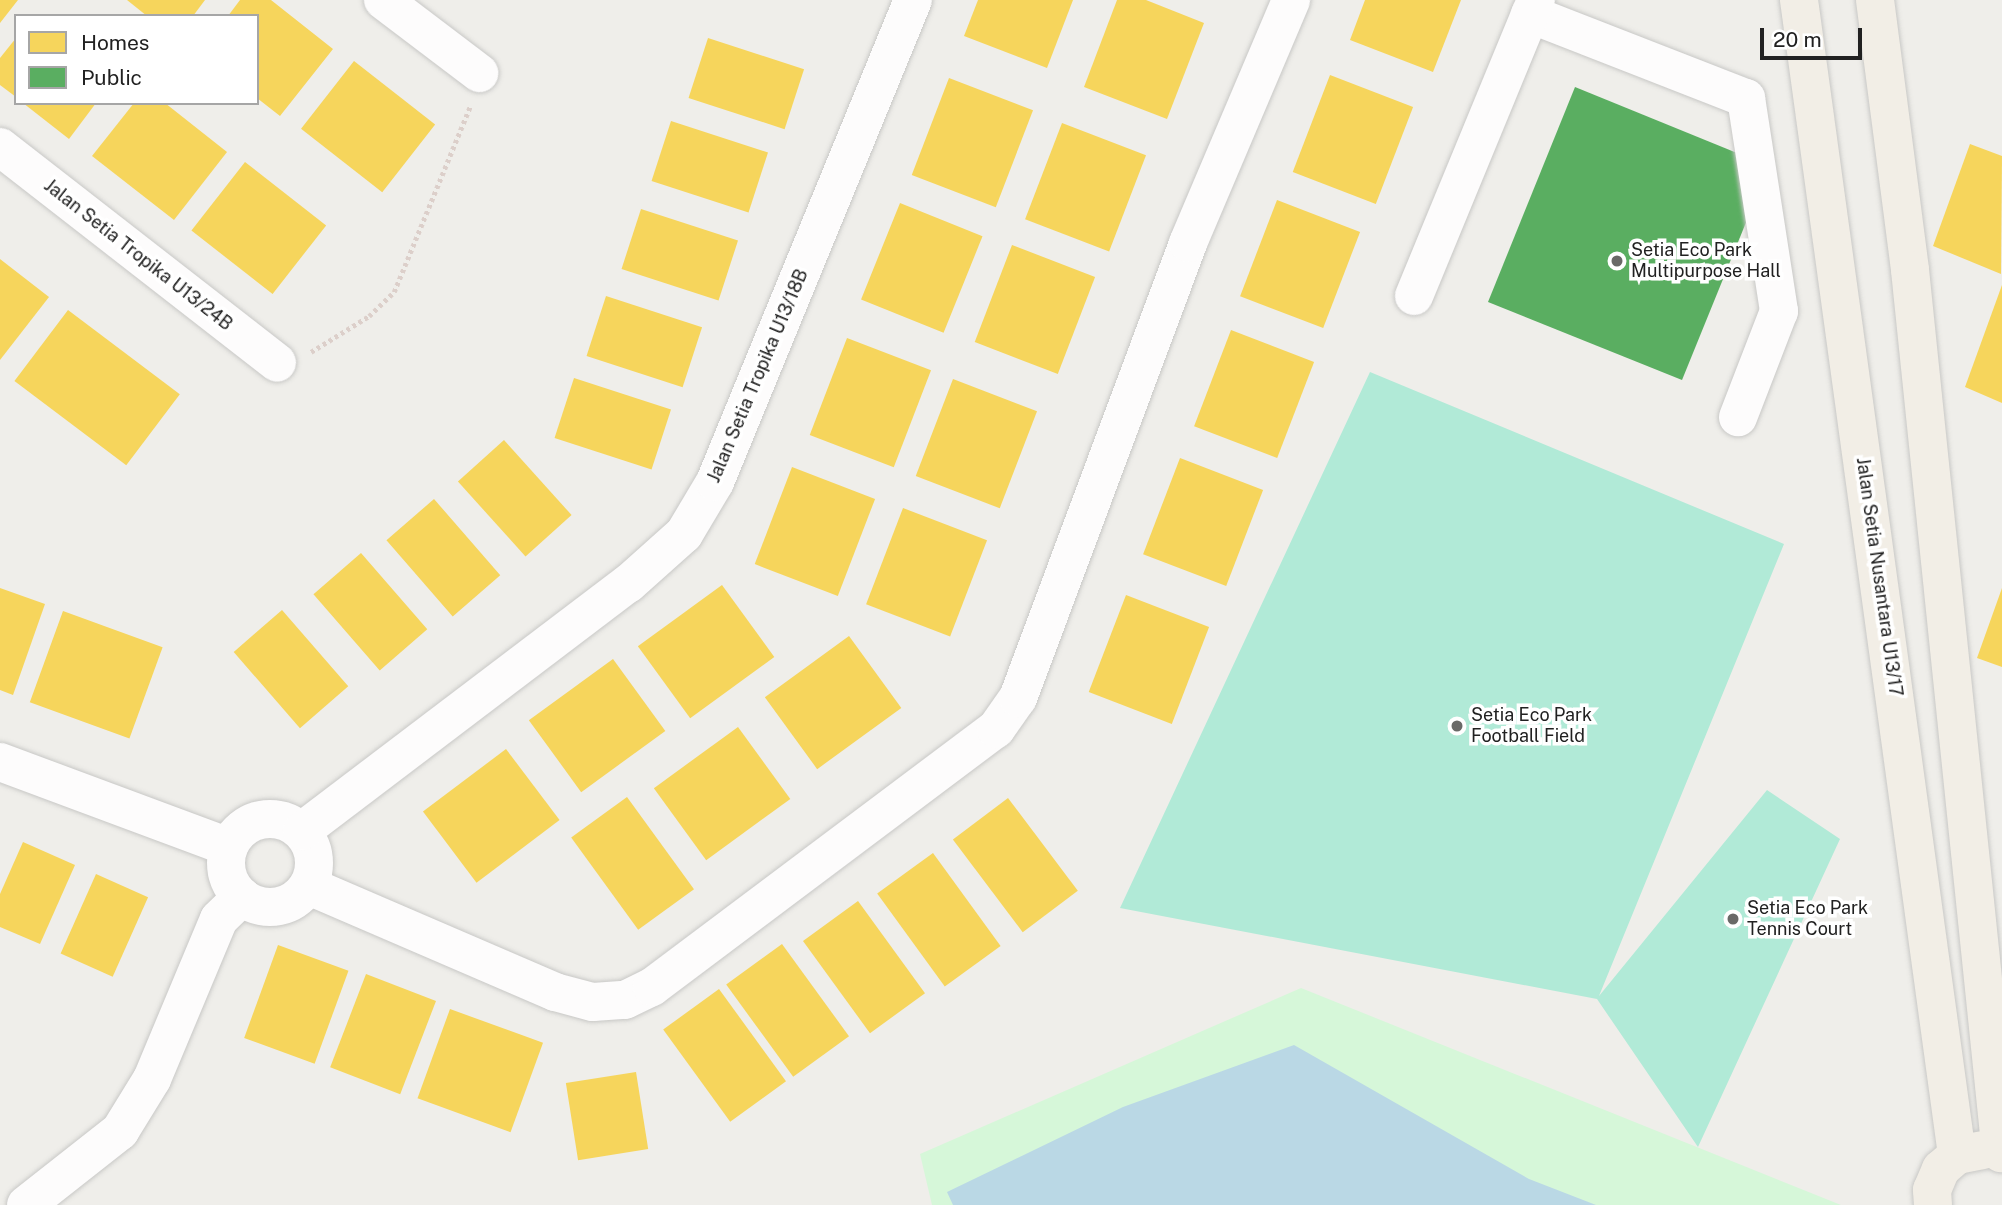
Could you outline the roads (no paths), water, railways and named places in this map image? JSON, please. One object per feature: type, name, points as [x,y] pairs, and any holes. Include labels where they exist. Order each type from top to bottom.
[{"type":"main road","name":"Jalan Setia Nusantara U13/17","points":[[1798,0],[1957,1155]]},
{"type":"main road","points":[[1875,0],[1912,284],[2002,1153],[1979,1149],[1957,1155],[1941,1169],[1932,1190],[1933,1205]]},
{"type":"street","points":[[383,0],[479,73]]},
{"type":"street","name":"Jalan Setia Tropika U13/18B","points":[[302,831],[628,584],[684,534],[715,482],[913,0]]},
{"type":"street","points":[[309,886],[555,992],[593,1002],[625,1000],[652,987],[996,729],[1018,698],[1183,256],[1291,0]]},
{"type":"street","points":[[1414,296],[1533,7],[1745,98],[1779,311],[1738,417]]},
{"type":"street","name":"Jalan Setia Tropika U13/24B","points":[[0,147],[277,363]]},
{"type":"street","points":[[0,762],[229,847]]},
{"type":"street","points":[[261,819],[290,822],[302,831],[314,857],[309,886],[285,905],[263,906],[242,897],[227,874],[229,847],[236,834],[261,819]]},
{"type":"street","points":[[26,1205],[120,1131],[152,1079],[219,919],[242,897]]},
{"type":"water","points":[[1294,1045],[1529,1179],[1596,1205],[953,1205],[947,1192],[1123,1107]]},
{"type":"place","name":"Setia Eco Park Multipurpose Hall","points":[[1617,261]]},
{"type":"place","name":"Setia Eco Park Football Field","points":[[1457,726]]},
{"type":"place","name":"Setia Eco Park Tennis Court","points":[[1733,919]]}]
